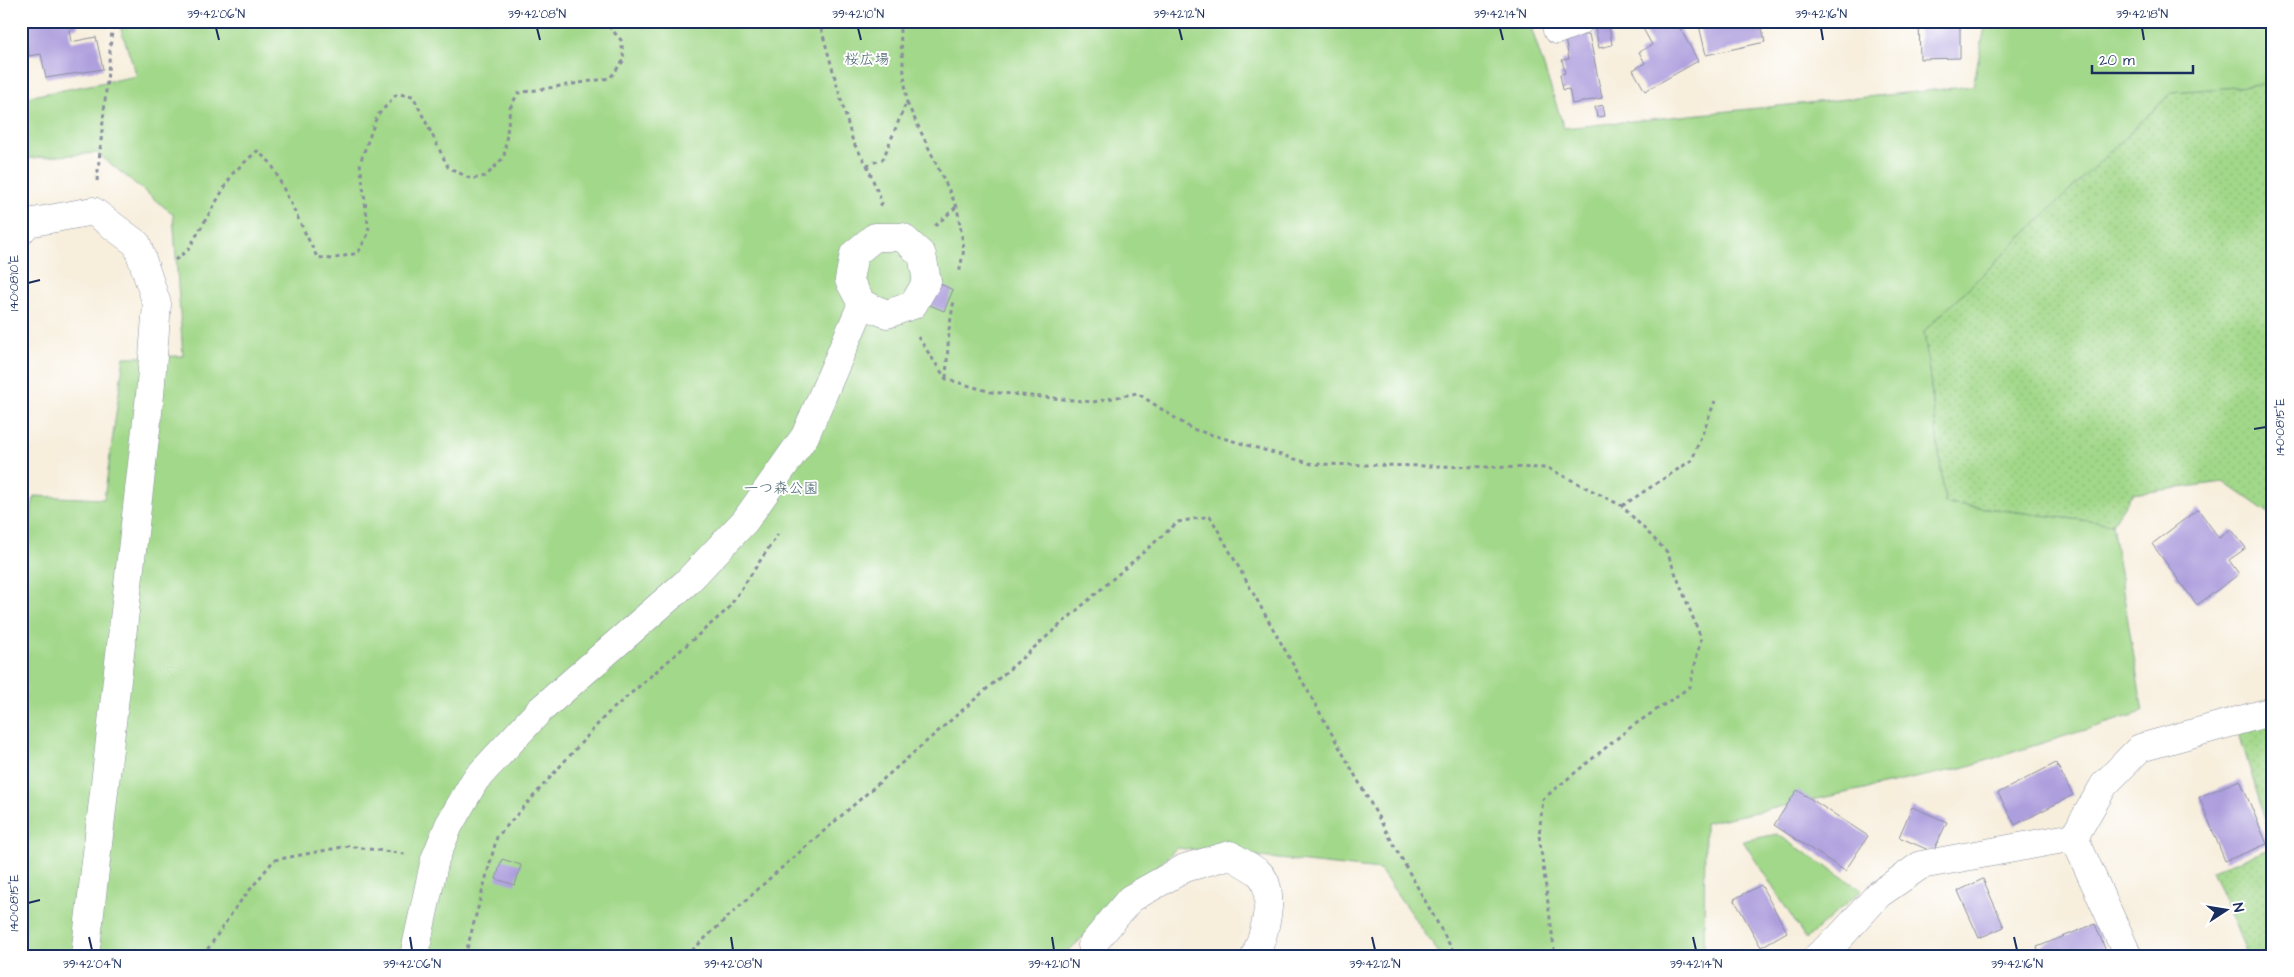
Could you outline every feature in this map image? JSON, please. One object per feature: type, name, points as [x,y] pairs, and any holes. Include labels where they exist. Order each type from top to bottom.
[{"type":"street","points":[[21,232],[28,223],[93,211],[137,244],[157,304],[150,395],[85,956]]},
{"type":"street","points":[[875,236],[902,237],[912,246],[922,255],[927,281],[913,305],[887,314],[862,304],[849,280],[854,254],[875,236]]},
{"type":"street","points":[[414,956],[435,859],[449,824],[475,780],[539,711],[687,582],[745,521],[806,436],[862,304]]},
{"type":"street","points":[[1818,956],[1839,938],[1879,894],[1921,865],[2074,837],[2104,786],[2140,748],[2273,711]]},
{"type":"street","points":[[2074,837],[2128,956]]},
{"type":"street","points":[[1092,945],[1130,899],[1185,868],[1230,855],[1260,875],[1269,896],[1262,939],[1255,956]]},
{"type":"path","points":[[93,211],[113,21]]},
{"type":"path","points":[[149,281],[188,250],[233,173],[257,150],[271,163],[317,257],[331,259],[358,253],[369,232],[360,163],[377,116],[396,94],[413,96],[448,167],[471,179],[486,176],[504,157],[510,108],[518,93],[610,78],[624,60],[621,40],[604,21]]},
{"type":"path","points":[[819,21],[853,142],[867,165],[883,159],[907,103]]},
{"type":"path","points":[[900,21],[907,103],[957,207],[912,246]]},
{"type":"path","points":[[900,309],[946,379],[991,392],[1093,402],[1137,393],[1192,429],[1312,464],[1548,468],[1622,506],[1668,552],[1701,638],[1690,687],[1631,727],[1543,800],[1539,835],[1555,956]]},
{"type":"path","points":[[1622,506],[1692,460],[1715,402]]},
{"type":"path","points":[[686,956],[770,878],[1178,522],[1210,516],[1456,956]]},
{"type":"path","points":[[465,956],[497,837],[606,715],[728,609],[781,529]]},
{"type":"path","points":[[203,956],[236,907],[274,860],[348,846],[435,859]]},
{"type":"green space","name":"一つ森公園","points":[[118,21],[1529,21],[1564,128],[1973,86],[1985,27],[1991,21],[2273,21],[2273,84],[2172,92],[1924,331],[1945,503],[2112,524],[2143,712],[1962,768],[1705,823],[1704,956],[1441,956],[1380,870],[1177,848],[1063,956],[21,956],[21,575],[34,496],[104,499],[124,357],[183,356],[173,214],[97,153],[21,159],[21,98],[137,76]]},
{"type":"green space","points":[[2273,84],[2273,516],[2224,482],[2132,494],[2112,524],[1945,503],[1924,331],[2172,92]]},
{"type":"green space","points":[[2273,722],[2273,846],[2239,733]]},
{"type":"green space","points":[[1777,834],[1862,890],[1806,939],[1743,841]]},
{"type":"green space","points":[[2273,848],[2273,956],[2248,956],[2212,870]]},
{"type":"building","points":[[22,21],[78,21],[78,27],[69,30],[71,42],[96,37],[103,69],[46,78],[41,54],[29,56]]},
{"type":"building","points":[[1639,21],[1676,21],[1698,61],[1645,91],[1633,70],[1645,63],[1639,52],[1652,45]]},
{"type":"building","points":[[1698,21],[1760,21],[1765,42],[1706,55]]},
{"type":"building","points":[[1780,21],[1810,21],[1810,27],[1780,29]]},
{"type":"building","points":[[1919,21],[1960,21],[1960,58],[1920,59]]},
{"type":"building","points":[[1609,25],[1612,45],[1599,48],[1595,27]]},
{"type":"building","points":[[1589,34],[1602,98],[1572,104],[1569,89],[1563,90],[1560,74],[1565,73],[1562,60],[1569,59],[1565,39]]},
{"type":"building","points":[[1603,105],[1605,116],[1597,117],[1595,107]]},
{"type":"building","points":[[934,281],[953,290],[944,311],[925,303]]},
{"type":"building","points":[[2198,509],[2219,538],[2231,529],[2246,548],[2229,560],[2239,574],[2197,605],[2152,544]]},
{"type":"building","points":[[2056,763],[2073,795],[2015,825],[1998,793]]},
{"type":"building","points":[[2240,780],[2267,844],[2225,861],[2199,797]]},
{"type":"building","points":[[1797,790],[1868,836],[1845,871],[1774,825]]},
{"type":"building","points":[[1912,807],[1947,822],[1933,852],[1899,837]]},
{"type":"building","points":[[502,859],[521,865],[515,885],[496,879]]},
{"type":"building","points":[[1983,879],[2004,927],[1979,938],[1958,891]]},
{"type":"building","points":[[1761,885],[1787,932],[1761,947],[1734,899]]},
{"type":"building","points":[[2095,924],[2108,956],[2040,956],[2037,947]]},
{"type":"park label","name":"桜広場","points":[[867,59]]}]
